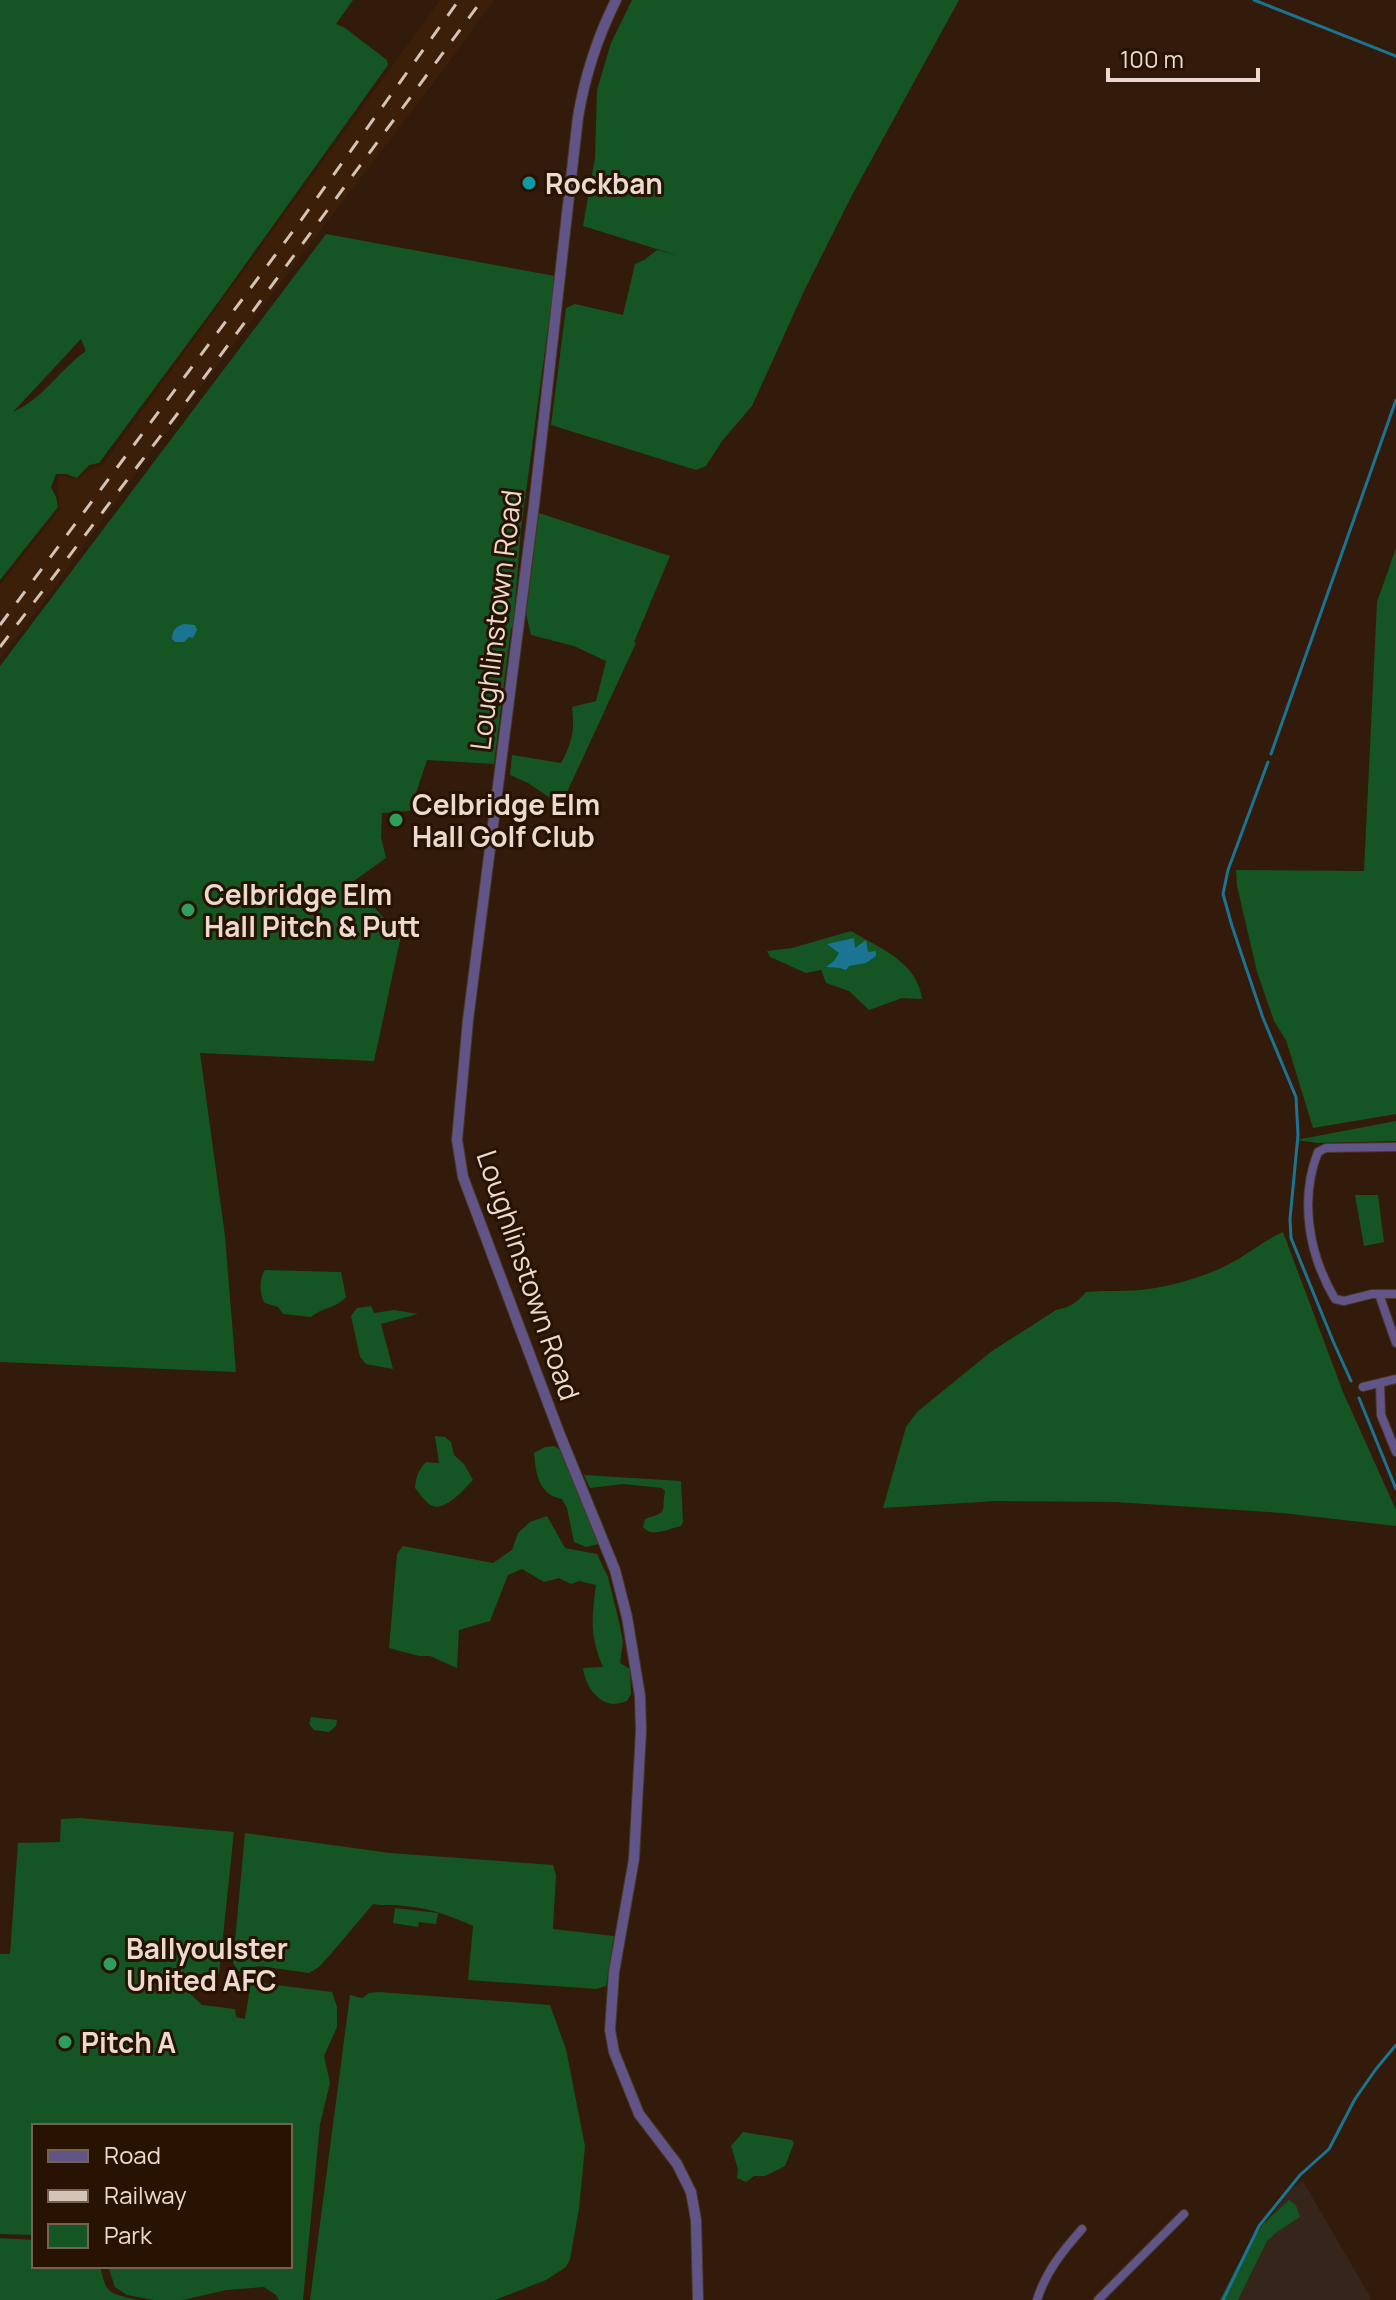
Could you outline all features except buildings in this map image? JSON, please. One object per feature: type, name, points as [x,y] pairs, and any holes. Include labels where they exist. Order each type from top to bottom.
[{"type":"street","name":"Loughlinstown Road","points":[[615,0],[594,48],[583,84],[578,117],[534,505],[468,1020],[457,1140],[463,1177],[615,1570],[627,1617],[639,1690],[641,1731],[634,1859],[614,1972],[610,2030],[614,2052],[639,2114],[677,2164],[691,2192],[696,2220],[698,2300]]},
{"type":"street","points":[[1396,1147],[1326,1148],[1318,1152],[1308,1194],[1309,1226],[1332,1296],[1339,1301],[1396,1294]]},
{"type":"street","points":[[1379,1294],[1396,1343]]},
{"type":"street","points":[[1363,1387],[1396,1379]]},
{"type":"street","points":[[1380,1383],[1381,1415],[1396,1452]]},
{"type":"street","points":[[1098,2300],[1184,2214]]},
{"type":"street","points":[[1037,2300],[1054,2262],[1082,2229]]},
{"type":"shaded area","points":[[440,0],[494,0],[157,445],[0,659],[0,585],[60,509],[59,476],[78,479],[102,466]]},
{"type":"shaded area","points":[[1303,2181],[1372,2300],[1220,2300],[1247,2247],[1292,2188]]},
{"type":"green space","points":[[0,0],[353,0],[336,24],[387,60],[388,65],[99,463],[89,465],[77,478],[56,474],[51,487],[58,507],[0,580]],"holes":[[[81,339],[86,351],[33,400],[13,412]]]},
{"type":"green space","points":[[632,0],[959,0],[851,197],[752,406],[722,441],[706,466],[696,470],[551,425],[566,308],[575,304],[623,315],[635,264],[657,250],[676,255],[583,226],[595,158],[597,90],[611,43]]},
{"type":"green space","points":[[326,234],[555,276],[494,764],[427,760],[410,811],[382,813],[381,837],[386,858],[351,883],[401,936],[374,1061],[200,1053],[225,1236],[236,1372],[0,1362],[0,666]]},
{"type":"green space","points":[[539,513],[670,556],[636,643],[561,805],[510,775],[512,755],[561,763],[572,736],[572,707],[596,701],[606,661],[574,646],[531,635],[526,614]]},
{"type":"green space","points":[[1396,548],[1396,1114],[1313,1128],[1286,1040],[1274,1021],[1257,972],[1236,870],[1364,871],[1377,602]]},
{"type":"green space","points":[[851,931],[885,950],[905,966],[919,986],[922,999],[902,998],[869,1010],[849,991],[826,983],[821,970],[806,973],[770,957],[767,951],[792,948]]},
{"type":"green space","points":[[1396,1121],[1396,1141],[1318,1143],[1296,1140]]},
{"type":"green space","points":[[1355,1195],[1378,1195],[1384,1242],[1364,1246]]},
{"type":"green space","points":[[1283,1232],[1343,1392],[1396,1510],[1396,1526],[1282,1513],[1116,1502],[996,1501],[883,1508],[906,1427],[917,1412],[992,1351],[1056,1310],[1073,1304],[1086,1292],[1140,1290],[1185,1281],[1227,1265]]},
{"type":"green space","points":[[265,1270],[341,1272],[346,1297],[311,1317],[283,1314],[278,1307],[263,1300],[261,1282]]},
{"type":"green space","points":[[371,1306],[374,1313],[394,1310],[418,1314],[381,1324],[393,1369],[366,1364],[360,1357],[351,1316],[357,1308]]},
{"type":"green space","points":[[435,1436],[445,1437],[451,1442],[454,1455],[464,1464],[473,1480],[453,1500],[441,1506],[427,1502],[415,1488],[418,1474],[426,1462],[439,1463]]},
{"type":"green space","points":[[554,1446],[562,1451],[599,1544],[586,1547],[574,1542],[562,1499],[548,1493],[540,1482],[534,1453]]},
{"type":"green space","points":[[584,1475],[681,1481],[681,1526],[656,1532],[643,1527],[645,1519],[662,1511],[665,1491],[662,1488],[623,1484],[590,1488]]},
{"type":"green space","points":[[547,1516],[565,1548],[597,1554],[608,1577],[623,1642],[620,1663],[630,1669],[631,1694],[627,1701],[613,1704],[601,1700],[586,1680],[583,1668],[603,1667],[595,1645],[593,1626],[596,1585],[579,1581],[571,1584],[559,1578],[544,1582],[522,1569],[508,1575],[490,1621],[459,1630],[457,1668],[430,1656],[389,1648],[397,1554],[403,1546],[493,1563],[512,1550],[518,1533],[530,1522]]},
{"type":"green space","points":[[311,1717],[337,1720],[336,1726],[329,1732],[314,1730],[309,1724]]},
{"type":"green space","points":[[80,1818],[234,1832],[219,1974],[136,1974],[166,1989],[187,1991],[202,2005],[235,2009],[236,2017],[245,2019],[251,1982],[332,1992],[337,2007],[337,2027],[324,2056],[330,2083],[320,2124],[303,2300],[279,2300],[264,2287],[226,2290],[183,2300],[154,2300],[127,2295],[115,2287],[109,2268],[292,2268],[292,2124],[32,2124],[32,2235],[0,2234],[0,1954],[10,1954],[18,1843],[60,1842],[61,1819]]},
{"type":"green space","points":[[245,1833],[390,1853],[553,1865],[556,1875],[553,1929],[614,1936],[606,1986],[596,1989],[468,1980],[473,1926],[448,1916],[401,1905],[373,1904],[319,1967],[309,1973],[259,1966],[238,1971],[233,1963]]},
{"type":"green space","points":[[395,1908],[438,1913],[436,1924],[419,1922],[418,1927],[393,1923]]},
{"type":"green space","points":[[379,1992],[550,2005],[566,2049],[585,2146],[570,2259],[566,2267],[546,2280],[495,2300],[310,2300],[350,1995],[362,1998]]},
{"type":"green space","points":[[743,2132],[792,2140],[794,2143],[785,2166],[765,2176],[754,2176],[746,2182],[737,2178],[738,2169],[731,2146]]},
{"type":"green space","points":[[1289,2200],[1296,2205],[1300,2217],[1267,2241],[1238,2300],[1220,2300],[1247,2247],[1263,2224]]},
{"type":"green space","points":[[0,2238],[32,2240],[32,2268],[101,2268],[110,2291],[137,2300],[0,2300]]},
{"type":"water","points":[[184,624],[195,625],[197,630],[193,638],[175,642],[172,639],[174,631]]},
{"type":"water","points":[[854,938],[855,948],[866,940],[868,952],[876,951],[876,956],[846,970],[826,967],[839,953],[827,944]]},
{"type":"waterway","points":[[1254,0],[1396,56]]},
{"type":"waterway","points":[[1271,754],[1396,400]]},
{"type":"waterway","points":[[1268,762],[1228,870],[1223,894],[1263,1018],[1296,1097],[1298,1135],[1291,1238],[1351,1381]]},
{"type":"waterway","points":[[1359,1398],[1396,1489]]},
{"type":"waterway","points":[[1223,2300],[1259,2226],[1300,2175],[1329,2149],[1355,2099],[1396,2045]]},
{"type":"railway","points":[[0,625],[299,223],[459,0]]},
{"type":"railway","points":[[0,647],[178,413],[482,0]]},
{"type":"place","name":"Rockban","points":[[529,183]]},
{"type":"place","name":"Celbridge Elm Hall Golf Club","points":[[396,820]]},
{"type":"place","name":"Celbridge Elm Hall Pitch & Putt","points":[[188,910]]},
{"type":"place","name":"Ballyoulster United AFC","points":[[110,1964]]},
{"type":"place","name":"Pitch A","points":[[65,2042]]}]
